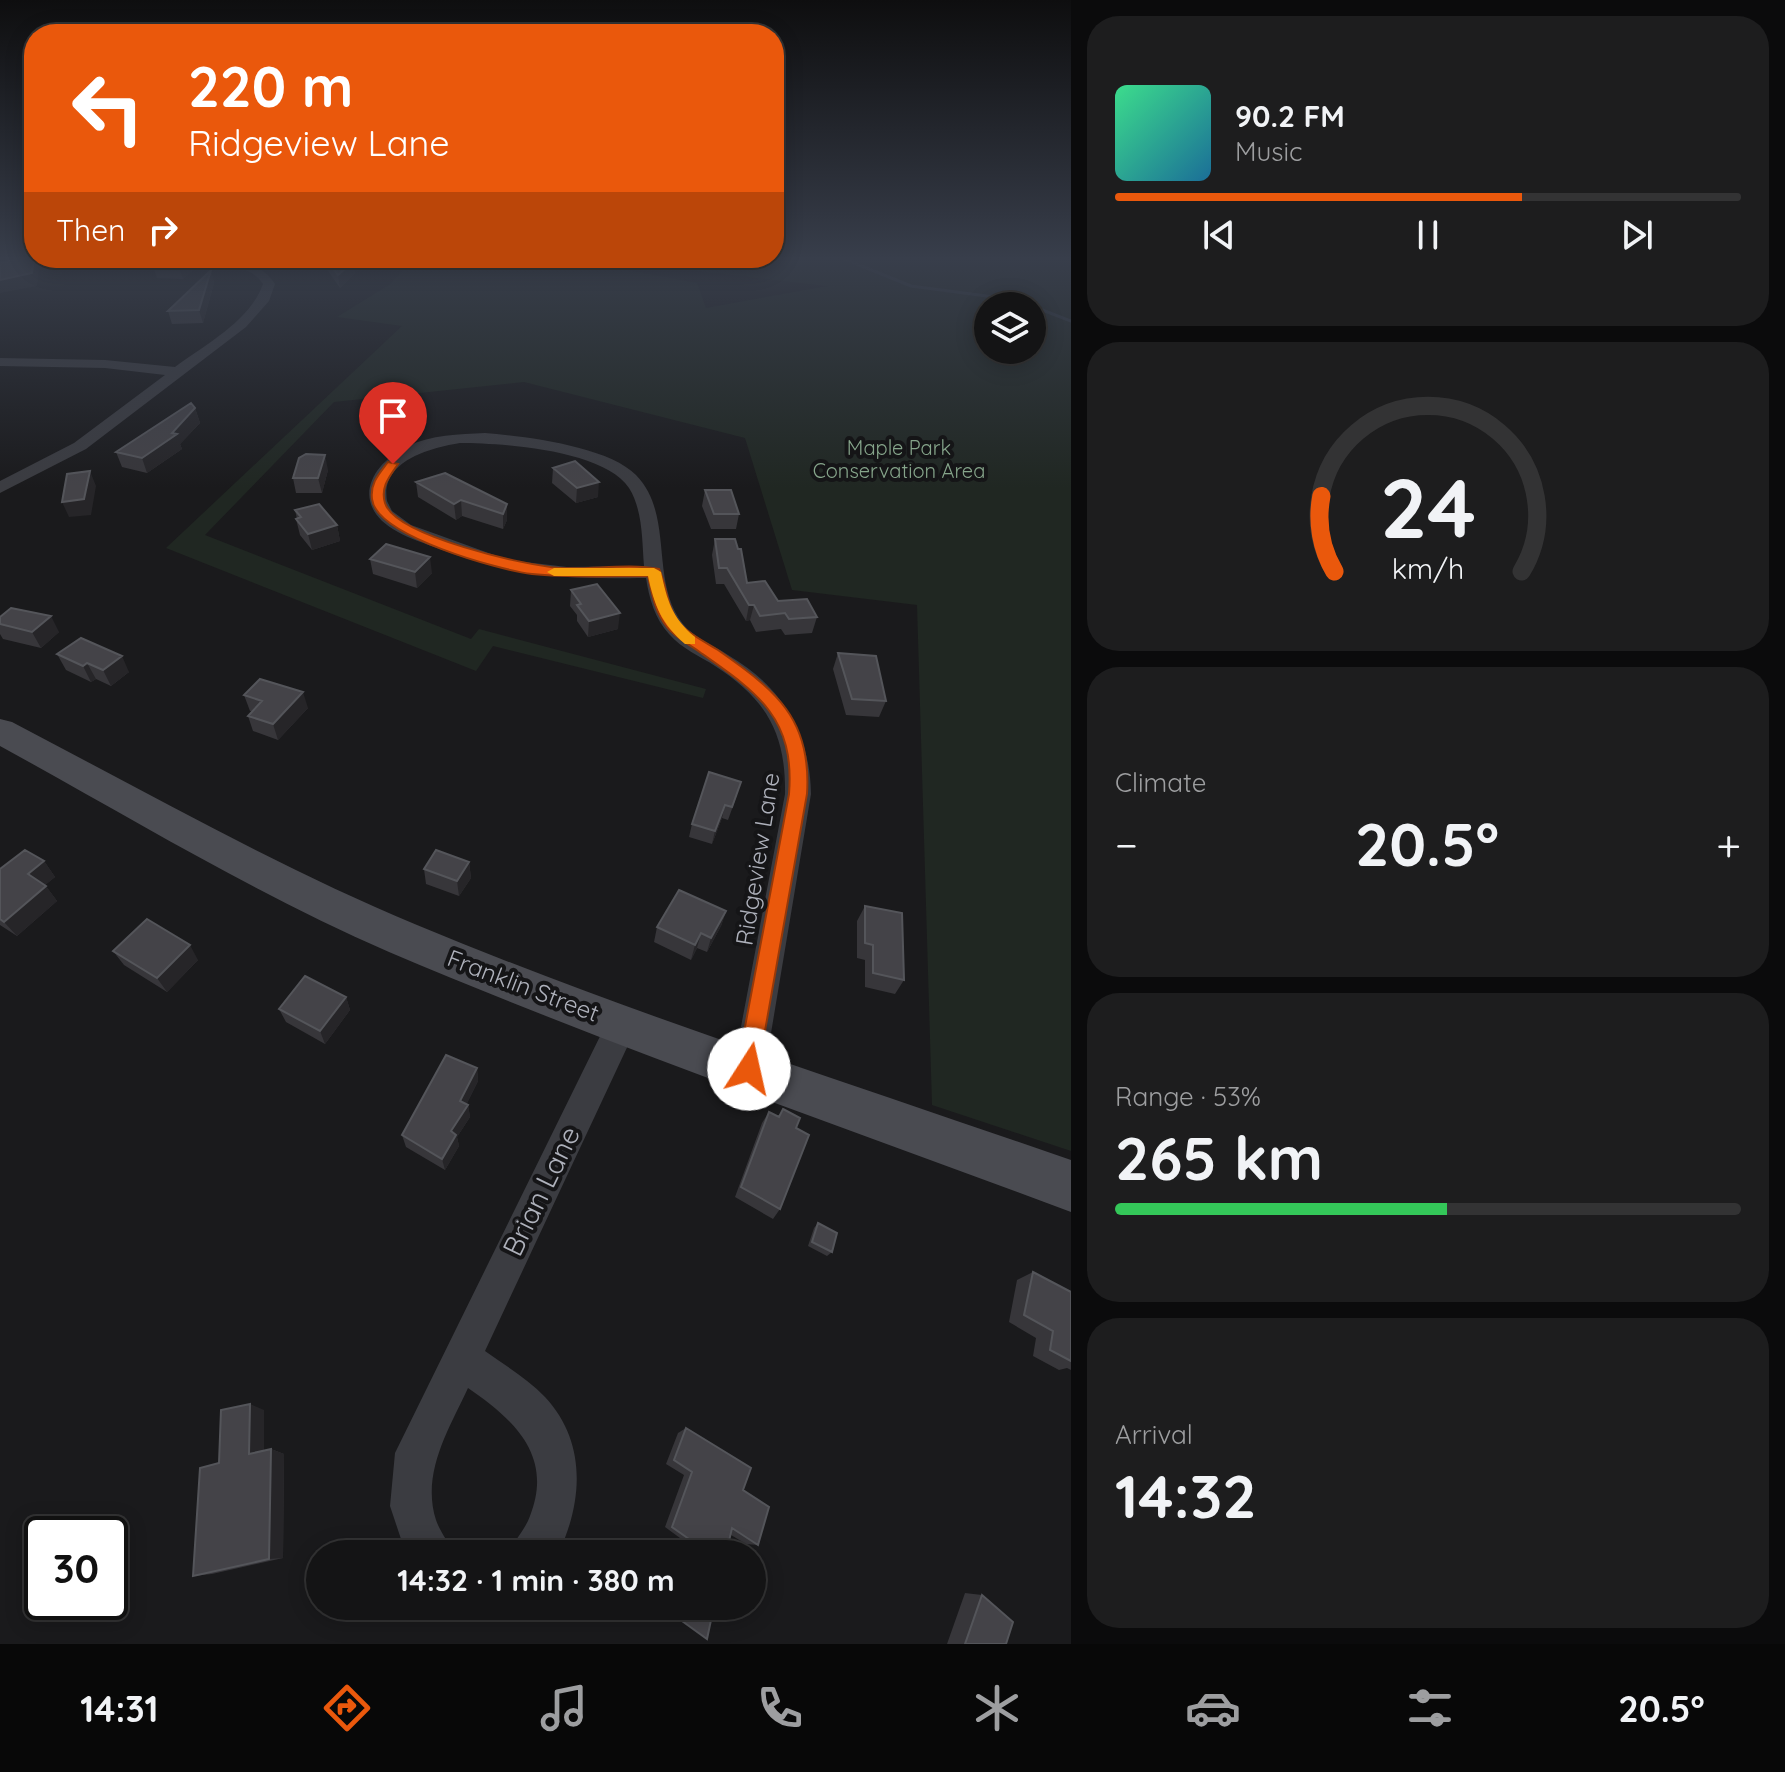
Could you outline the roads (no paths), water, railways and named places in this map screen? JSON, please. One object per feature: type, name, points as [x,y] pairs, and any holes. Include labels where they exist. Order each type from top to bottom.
[{"type":"street","points":[[0,488],[80,446],[226,335]]},
{"type":"street","points":[[0,362],[105,364],[178,372]]},
{"type":"street","name":"Ridgeview Lane","points":[[654,572],[543,571],[492,561],[400,526],[381,508],[377,495],[379,482],[387,470],[408,454],[460,439],[519,440],[594,459],[625,474],[642,494],[662,607],[674,627],[759,686],[789,726],[800,770],[795,818],[749,1069]]},
{"type":"street","name":"Franklin Street","points":[[0,731],[340,910],[477,968],[622,1024],[1071,1186]]},
{"type":"street","name":"Brian Lane","points":[[423,1540],[411,1510],[411,1472],[423,1436],[622,1024]]},
{"type":"street","points":[[461,1358],[528,1409],[547,1437],[557,1474],[556,1494],[546,1532],[541,1540]]},
{"type":"park label","name":"Maple Park Conservation Area","points":[[899,460]]}]
